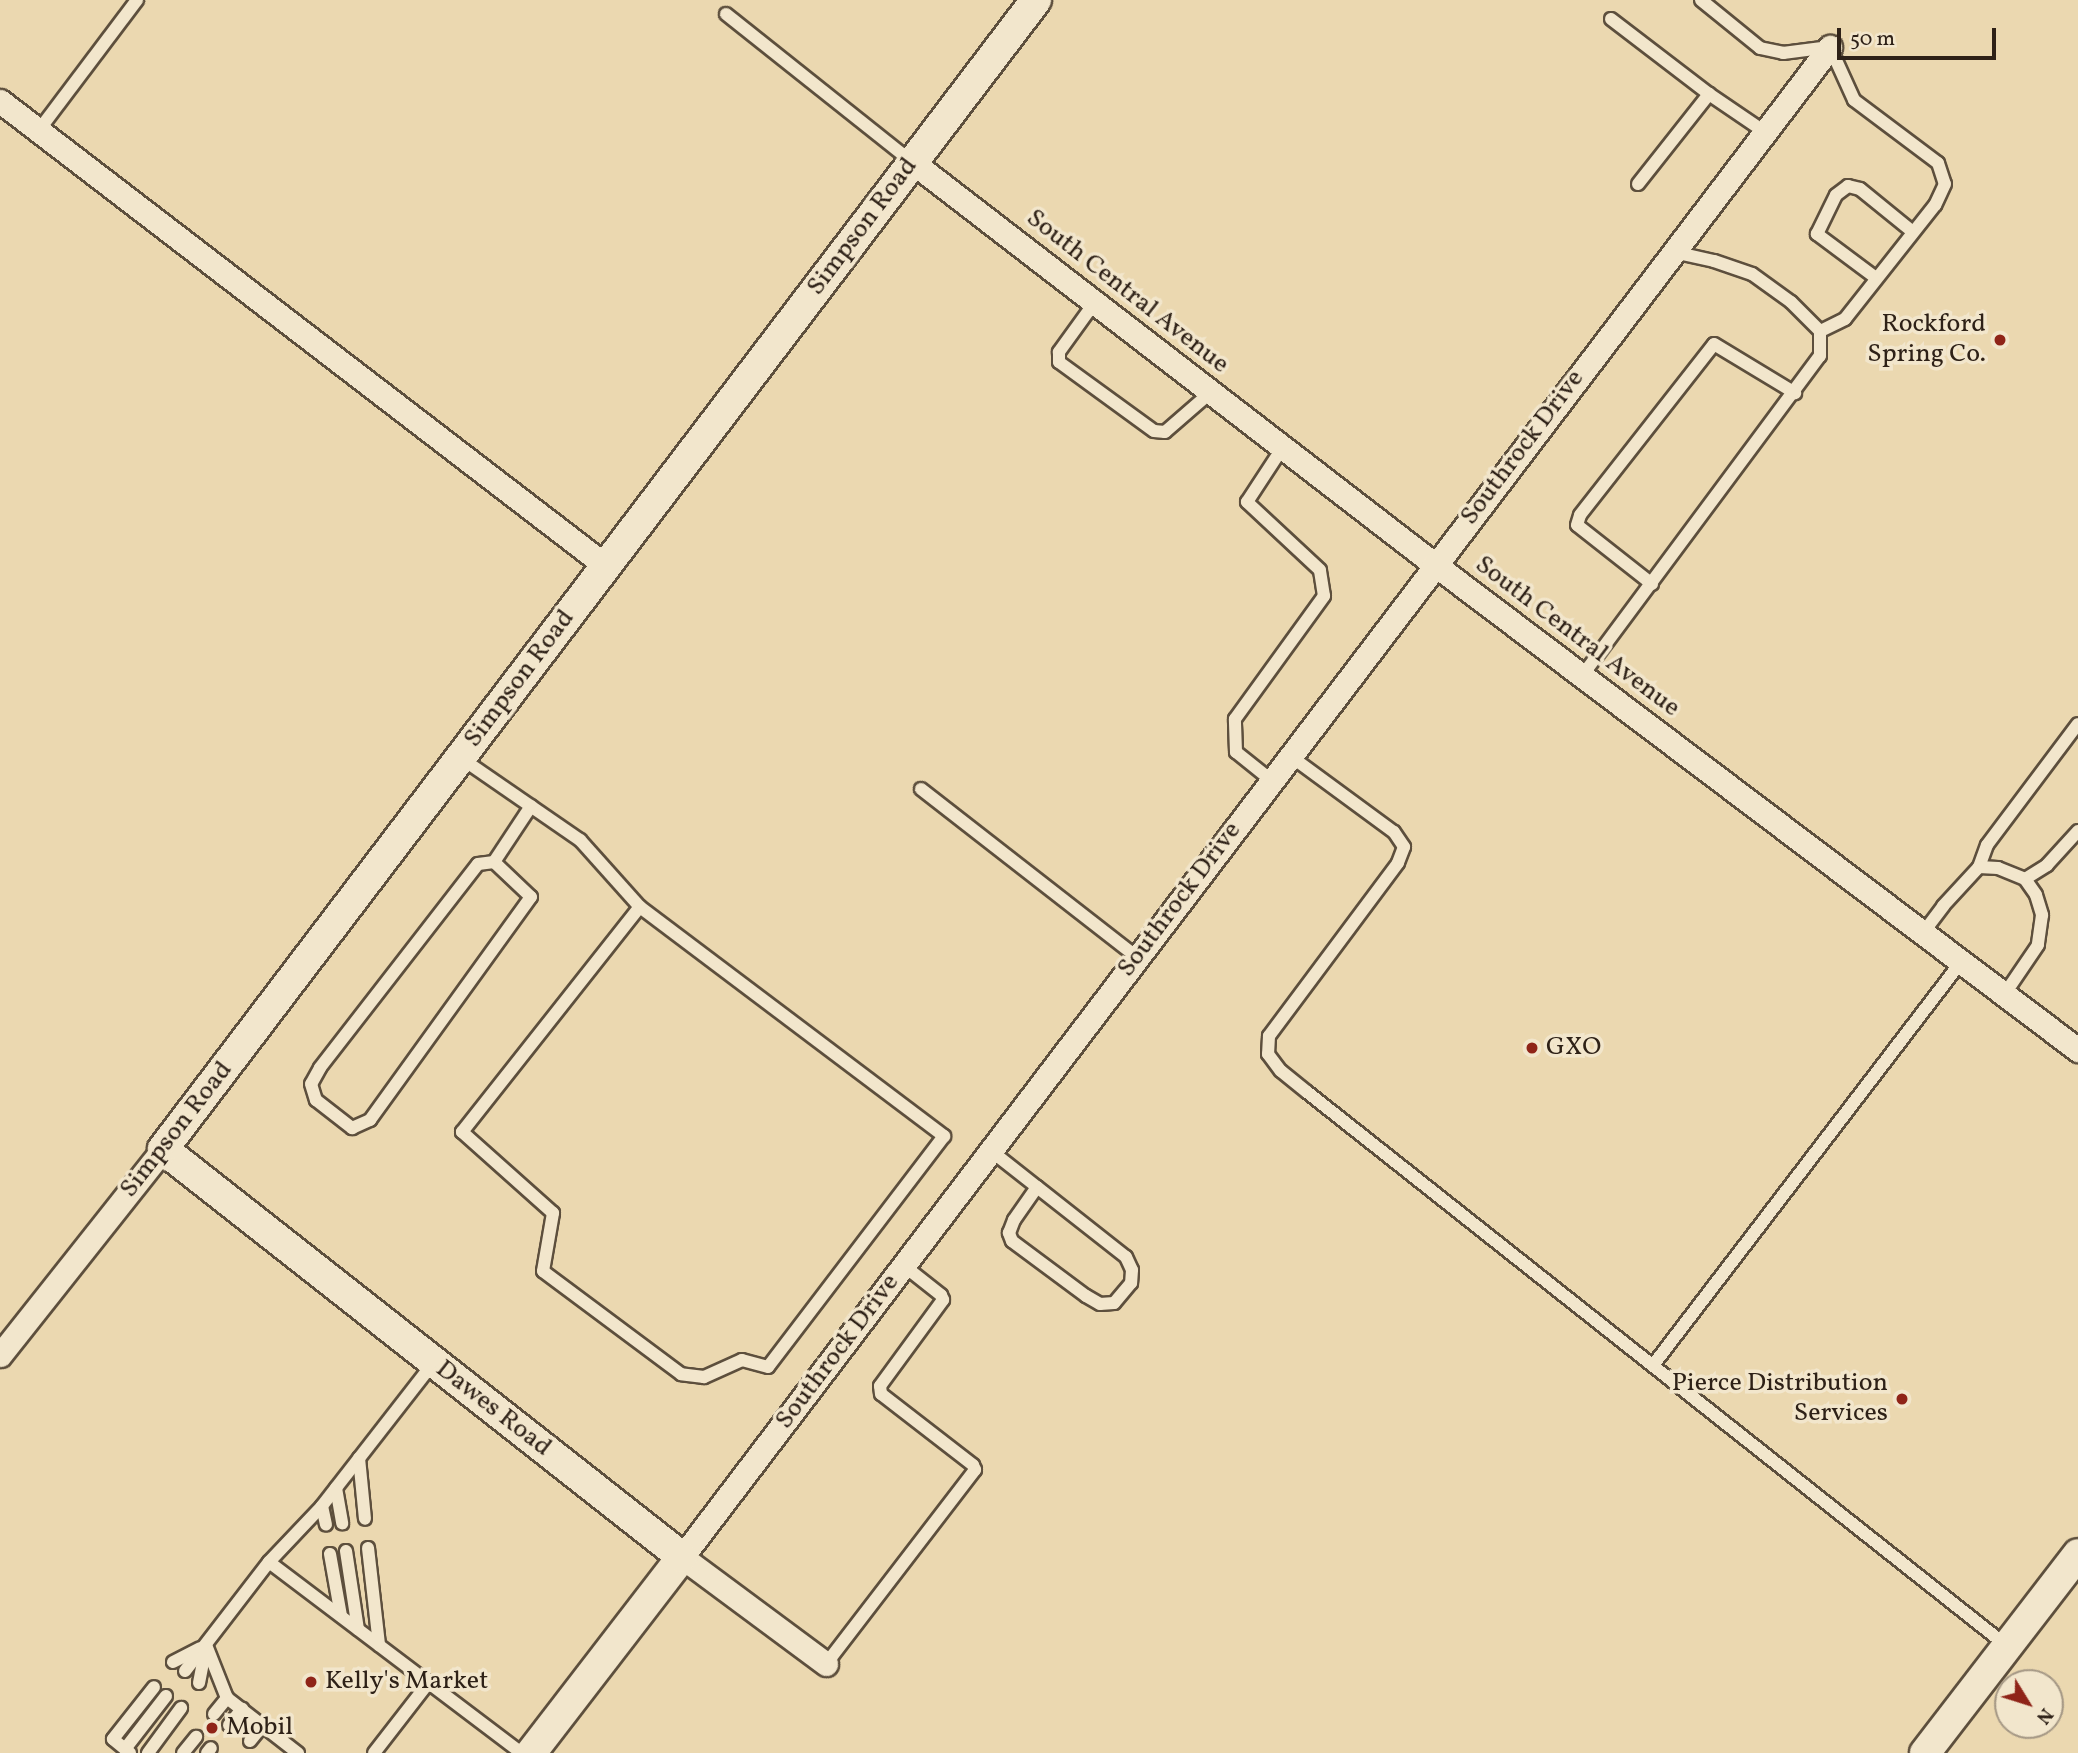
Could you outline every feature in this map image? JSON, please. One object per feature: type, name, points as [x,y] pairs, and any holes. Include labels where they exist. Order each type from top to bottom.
[{"type":"street","name":"Simpson Road","points":[[0,1355],[163,1149],[911,161],[1036,0]]},
{"type":"street","name":"Southrock Drive","points":[[531,1753],[1830,47]]},
{"type":"street","points":[[0,101],[606,566]]},
{"type":"street","name":"South Central Avenue","points":[[911,161],[1434,564],[2078,1050]]},
{"type":"street","name":"Dawes Road","points":[[163,1149],[682,1557],[826,1664]]},
{"type":"street","points":[[1925,1753],[2078,1554]]},
{"type":"lane","points":[[39,131],[136,0]]},
{"type":"lane","points":[[1701,0],[1760,48],[1783,53],[1830,47],[1854,100],[1938,163],[1945,184],[1935,205],[1845,318],[1820,331]]},
{"type":"lane","points":[[726,14],[911,161]]},
{"type":"lane","points":[[1611,19],[1709,94],[1765,132]]},
{"type":"lane","points":[[1639,184],[1709,94]]},
{"type":"lane","points":[[1876,278],[1818,234],[1836,195],[1848,186],[1860,189],[1913,232]]},
{"type":"lane","points":[[1582,676],[1820,356],[1820,331],[1791,302],[1752,274],[1714,261],[1673,252]]},
{"type":"lane","points":[[1095,302],[1059,352],[1059,362],[1154,432],[1165,432],[1211,392]]},
{"type":"lane","points":[[1652,584],[1577,525],[1580,515],[1714,344],[1795,393]]},
{"type":"lane","points":[[1271,779],[1236,752],[1235,719],[1324,596],[1320,570],[1247,502],[1283,447]]},
{"type":"lane","points":[[1923,933],[1943,906],[1979,867],[1987,845],[2078,724]]},
{"type":"lane","points":[[1289,755],[1394,832],[1404,847],[1398,863],[1269,1037],[1268,1054],[1299,1085],[2007,1646]]},
{"type":"lane","points":[[461,757],[580,841],[640,906],[944,1136],[768,1367],[742,1360],[704,1377],[681,1374],[543,1271],[553,1213],[462,1132],[640,906]]},
{"type":"lane","points":[[921,789],[1137,957]]},
{"type":"lane","points":[[494,862],[531,897],[370,1120],[352,1128],[316,1100],[311,1084],[320,1068],[478,864],[494,862],[531,806]]},
{"type":"lane","points":[[2025,879],[2047,865],[2078,831]]},
{"type":"lane","points":[[1979,867],[1998,868],[2025,879],[2036,895],[2042,915],[2038,945],[2004,995]]},
{"type":"lane","points":[[1654,1364],[1961,962]]},
{"type":"lane","points":[[990,1150],[1126,1257],[1132,1270],[1131,1283],[1114,1303],[1100,1304],[1086,1296],[1012,1241],[1009,1233],[1014,1220],[1037,1187]]},
{"type":"lane","points":[[826,1664],[975,1470],[974,1465],[881,1394],[880,1386],[943,1300],[941,1295],[903,1265]]},
{"type":"lane","points":[[185,1671],[268,1562],[322,1506],[434,1362]]},
{"type":"lane","points":[[359,1458],[365,1519]]},
{"type":"lane","points":[[336,1488],[341,1522]]},
{"type":"lane","points":[[322,1506],[326,1525]]},
{"type":"lane","points":[[368,1548],[379,1645]]},
{"type":"lane","points":[[346,1551],[358,1629]]},
{"type":"lane","points":[[330,1554],[341,1616]]},
{"type":"lane","points":[[268,1562],[522,1753]]},
{"type":"lane","points":[[173,1662],[206,1645]]},
{"type":"lane","points":[[200,1683],[206,1645]]},
{"type":"lane","points":[[206,1645],[227,1698],[263,1725],[282,1748],[298,1753]]},
{"type":"lane","points":[[374,1753],[429,1682]]},
{"type":"lane","points":[[154,1686],[113,1739],[128,1751],[166,1696]]},
{"type":"lane","points":[[214,1714],[227,1698]]},
{"type":"lane","points":[[148,1753],[181,1708]]},
{"type":"lane","points":[[229,1725],[242,1709]]},
{"type":"lane","points":[[250,1741],[263,1725]]},
{"type":"lane","points":[[183,1753],[195,1737]]},
{"type":"place","name":"Rockford Spring Co.","points":[[2000,340]]},
{"type":"place","name":"GXO","points":[[1532,1048]]},
{"type":"place","name":"Pierce Distribution Services","points":[[1902,1399]]},
{"type":"place","name":"Kelly's Market","points":[[311,1682]]},
{"type":"place","name":"Mobil","points":[[212,1728]]}]
